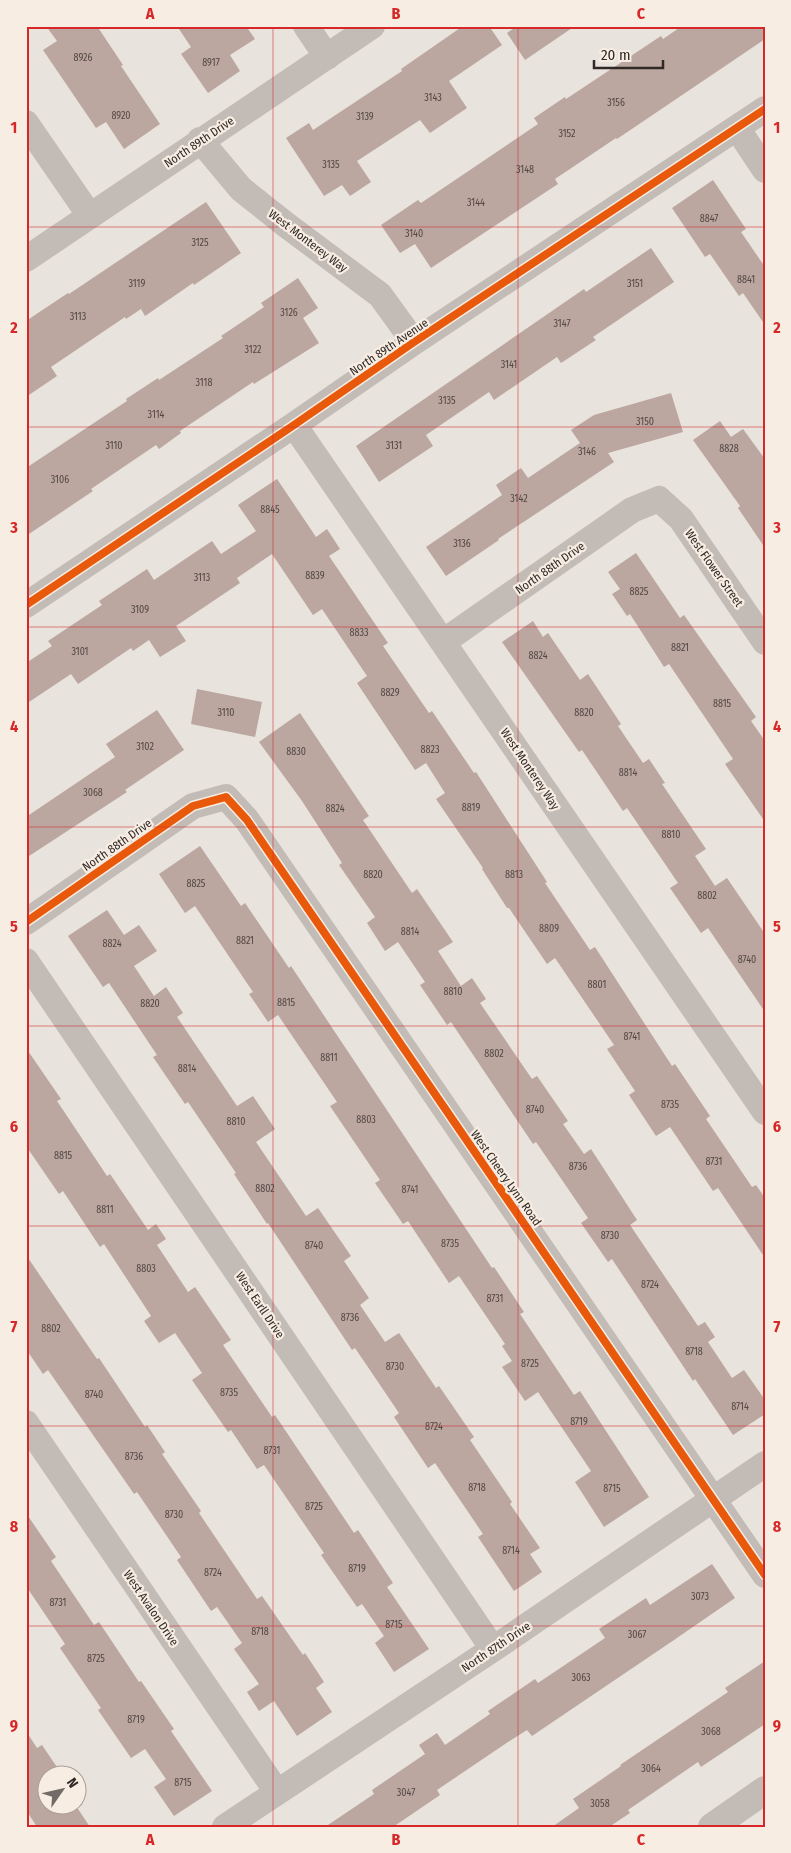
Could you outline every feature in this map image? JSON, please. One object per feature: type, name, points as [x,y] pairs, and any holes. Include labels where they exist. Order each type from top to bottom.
[{"type":"street","points":[[306,26],[326,57]]},
{"type":"street","name":"North 89th Drive","points":[[26,259],[200,140],[372,26]]},
{"type":"street","name":"North 89th Avenue","points":[[26,605],[414,342],[765,109]]},
{"type":"street","points":[[26,123],[90,216]]},
{"type":"street","points":[[737,128],[765,170]]},
{"type":"street","name":"West Monterey Way","points":[[200,140],[242,189],[284,224],[380,295],[414,342]]},
{"type":"street","name":"West Monterey Way","points":[[294,425],[765,1112]]},
{"type":"street","name":"North 88th Drive","points":[[443,642],[632,510],[659,499]]},
{"type":"street","name":"West Flower Street","points":[[659,499],[681,519],[765,642]]},
{"type":"street","name":"North 88th Drive","points":[[26,922],[193,806],[226,797]]},
{"type":"street","name":"West Cheery Lynn Road","points":[[226,797],[247,820],[765,1575]]},
{"type":"street","name":"West Earll Drive","points":[[26,961],[493,1649]]},
{"type":"street","name":"West Avalon Drive","points":[[26,1423],[276,1792]]},
{"type":"street","name":"North 87th Drive","points":[[225,1827],[493,1649],[765,1464]]},
{"type":"street","points":[[712,1827],[765,1790]]},
{"type":"building","points":[[46,26],[97,26],[160,124],[124,149],[106,122],[96,128],[43,50],[57,41]]},
{"type":"building","points":[[177,26],[246,26],[255,39],[230,55],[240,71],[208,93],[181,54],[191,47]]},
{"type":"building","points":[[463,26],[489,26],[502,45],[449,81],[467,108],[430,133],[420,120],[357,161],[371,182],[350,196],[342,185],[324,196],[286,138],[309,123],[313,130],[402,71],[401,69]]},
{"type":"building","points":[[517,26],[575,26],[525,60],[507,33]]},
{"type":"building","points":[[682,26],[765,26],[765,39],[555,179],[558,184],[431,268],[415,244],[400,253],[381,225],[418,200],[421,203],[538,124],[534,118],[565,97],[566,99],[661,36],[663,39]]},
{"type":"building","points":[[713,180],[746,229],[741,232],[765,267],[765,325],[743,293],[739,296],[710,254],[705,257],[672,208]]},
{"type":"building","points":[[206,202],[241,253],[145,316],[141,309],[126,319],[125,317],[51,367],[57,376],[26,397],[26,321]]},
{"type":"building","points":[[651,248],[674,282],[593,337],[596,340],[561,363],[557,357],[494,400],[489,392],[426,435],[433,446],[379,482],[356,446],[584,289],[586,292]]},
{"type":"building","points":[[298,278],[318,308],[303,318],[319,343],[254,384],[253,382],[180,431],[181,433],[159,449],[156,445],[91,489],[93,491],[26,536],[26,468],[127,401],[126,399],[223,338],[221,336],[264,307],[261,303]]},
{"type":"building","points":[[671,393],[683,432],[608,453],[614,462],[446,576],[426,547],[502,495],[496,485],[521,468],[528,478],[580,443],[571,430],[594,415]]},
{"type":"building","points":[[720,421],[731,437],[743,429],[765,459],[765,548],[738,508],[740,506],[693,440]]},
{"type":"building","points":[[277,479],[316,537],[327,529],[340,549],[329,556],[388,643],[383,646],[429,713],[432,711],[474,773],[476,772],[547,882],[545,883],[590,950],[595,947],[672,1066],[675,1064],[710,1116],[706,1119],[752,1187],[756,1185],[765,1198],[765,1258],[718,1188],[713,1191],[670,1127],[656,1136],[629,1095],[635,1091],[607,1049],[614,1045],[555,958],[547,964],[509,908],[507,908],[483,868],[436,799],[445,793],[426,763],[415,770],[357,683],[367,676],[322,609],[313,615],[272,554],[237,578],[240,583],[176,626],[186,641],[160,657],[149,640],[133,651],[131,648],[78,684],[71,674],[26,704],[26,663],[52,646],[48,641],[102,605],[99,601],[147,569],[154,580],[212,541],[221,554],[256,531],[238,505]]},
{"type":"building","points":[[636,553],[680,618],[684,615],[756,717],[751,721],[765,741],[765,822],[725,764],[733,759],[669,664],[664,667],[630,614],[627,616],[612,594],[620,589],[608,572]]},
{"type":"building","points":[[533,621],[543,637],[548,633],[580,680],[588,674],[621,724],[618,726],[643,763],[649,759],[665,783],[662,784],[706,849],[695,856],[715,886],[727,878],[765,934],[765,1012],[708,928],[701,933],[670,888],[678,883],[627,808],[623,811],[582,750],[579,752],[502,642]]},
{"type":"building","points":[[197,689],[262,702],[255,737],[191,724]]},
{"type":"building","points":[[157,710],[184,750],[125,790],[127,792],[26,858],[26,817],[115,757],[106,744]]},
{"type":"building","points":[[300,713],[369,816],[363,820],[412,893],[417,889],[453,942],[438,951],[461,986],[472,978],[486,999],[480,1003],[532,1079],[537,1076],[568,1121],[563,1124],[584,1154],[591,1149],[637,1220],[630,1225],[698,1326],[705,1322],[715,1337],[708,1342],[732,1378],[744,1370],[765,1400],[765,1414],[733,1435],[695,1379],[693,1381],[612,1259],[608,1262],[581,1223],[588,1218],[536,1142],[533,1144],[451,1022],[447,1025],[420,985],[425,982],[398,942],[385,951],[367,923],[375,917],[339,865],[342,863],[302,801],[259,742]]},
{"type":"building","points":[[200,846],[241,906],[245,903],[289,968],[291,966],[492,1268],[494,1267],[524,1312],[520,1314],[574,1395],[580,1391],[649,1497],[604,1527],[575,1482],[591,1471],[538,1392],[525,1401],[502,1367],[512,1361],[502,1346],[505,1344],[459,1276],[449,1283],[408,1221],[403,1224],[375,1183],[380,1180],[330,1106],[337,1102],[278,1015],[268,1022],[249,994],[253,992],[195,906],[185,913],[159,874]]},
{"type":"building","points":[[107,910],[124,935],[139,925],[157,951],[134,966],[154,996],[166,987],[183,1013],[177,1017],[237,1106],[253,1096],[275,1129],[256,1142],[306,1216],[318,1208],[351,1256],[344,1261],[369,1298],[360,1305],[385,1342],[399,1333],[436,1388],[439,1386],[474,1437],[470,1440],[512,1502],[510,1504],[540,1548],[530,1554],[542,1572],[514,1591],[478,1537],[483,1534],[435,1463],[428,1468],[394,1417],[399,1413],[355,1348],[352,1350],[188,1102],[185,1104],[153,1057],[157,1055],[109,983],[103,987],[68,936]]},
{"type":"building","points":[[26,1048],[61,1099],[57,1101],[107,1176],[110,1174],[148,1230],[156,1224],[166,1239],[157,1245],[188,1292],[195,1287],[231,1340],[223,1345],[272,1417],[275,1415],[354,1533],[358,1530],[393,1583],[387,1587],[429,1649],[394,1672],[375,1643],[384,1636],[362,1604],[357,1607],[321,1555],[324,1553],[264,1465],[257,1469],[231,1430],[228,1432],[192,1380],[202,1373],[175,1333],[159,1343],[144,1321],[151,1316],[104,1244],[100,1247],[63,1191],[59,1194],[26,1146]]},
{"type":"building","points":[[26,1255],[145,1427],[147,1425],[165,1452],[162,1454],[201,1511],[199,1513],[257,1599],[262,1596],[303,1655],[305,1653],[324,1682],[316,1688],[332,1712],[297,1736],[274,1701],[259,1711],[247,1692],[259,1684],[234,1649],[242,1643],[217,1607],[211,1611],[177,1560],[181,1557],[137,1492],[134,1494],[48,1370],[43,1374],[26,1349]]},
{"type":"building","points":[[26,1513],[56,1557],[51,1561],[94,1625],[99,1622],[139,1682],[141,1681],[174,1729],[171,1731],[212,1791],[174,1816],[154,1787],[166,1779],[145,1749],[131,1758],[98,1710],[101,1708],[60,1648],[65,1644],[26,1586]]},
{"type":"building","points":[[712,1564],[735,1598],[674,1640],[532,1736],[527,1730],[508,1742],[437,1790],[440,1795],[393,1827],[325,1827],[374,1794],[372,1790],[425,1754],[419,1745],[437,1733],[445,1745],[490,1714],[488,1711],[535,1679],[538,1683],[605,1638],[599,1629],[646,1598],[650,1605]]},
{"type":"building","points":[[765,1661],[765,1724],[701,1767],[698,1762],[628,1810],[630,1813],[609,1827],[552,1827],[579,1808],[573,1799],[728,1692],[725,1688]]},
{"type":"building","points":[[26,1731],[37,1748],[42,1745],[56,1766],[38,1766],[38,1816],[83,1816],[90,1827],[37,1827],[26,1810]]},
{"type":"cycle path","points":[[26,605],[414,342],[765,109]]},
{"type":"cycle path","points":[[26,922],[193,806],[226,797],[247,820],[765,1575]]}]
